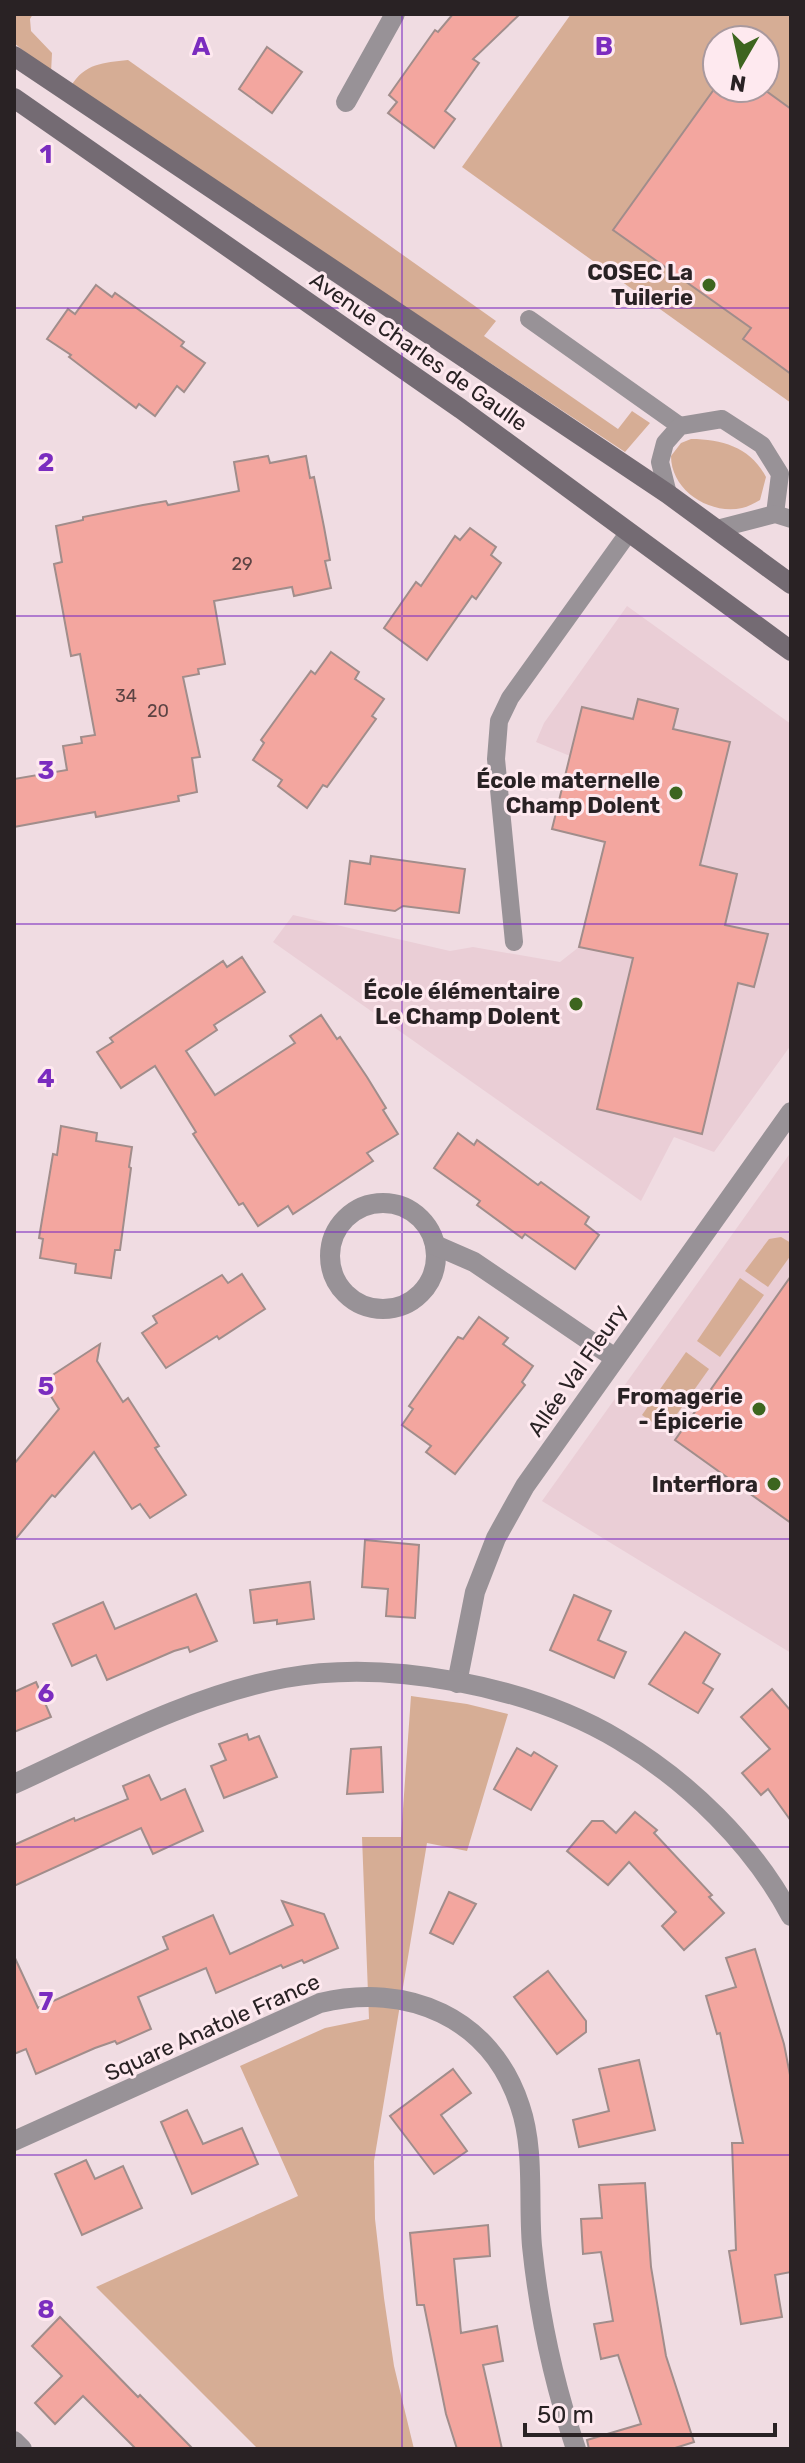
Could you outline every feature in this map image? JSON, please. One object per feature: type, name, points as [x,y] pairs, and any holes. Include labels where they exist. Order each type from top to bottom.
[{"type":"main road","name":"Avenue Charles de Gaulle","points":[[14,56],[668,494],[791,584]]},
{"type":"main road","name":"Avenue Charles de Gaulle","points":[[14,98],[448,399],[791,651]]},
{"type":"street","points":[[346,102],[395,14]]},
{"type":"street","name":"Allée Val Fleury","points":[[457,1683],[475,1592],[496,1538],[525,1486],[791,1112]]},
{"type":"street","points":[[435,1245],[436,1259],[426,1287],[403,1304],[389,1308],[375,1308],[350,1298],[340,1288],[330,1264],[332,1240],[343,1221],[362,1207],[388,1204],[413,1213],[423,1221],[435,1245],[474,1262],[615,1358]]},
{"type":"street","points":[[14,1784],[176,1710],[228,1692],[286,1678],[341,1673],[403,1673],[457,1683],[563,1712],[618,1739],[667,1772],[715,1816],[753,1859],[791,1916]]},
{"type":"street","name":"Square Anatole France","points":[[14,2141],[320,2003],[375,1995],[403,1998],[455,2020],[496,2058],[521,2108],[527,2138],[532,2244],[540,2299],[552,2363],[576,2449]]},
{"type":"street","points":[[14,2441],[22,2449]]},
{"type":"lane","points":[[529,319],[680,426]]},
{"type":"lane","points":[[668,494],[660,462],[665,443],[680,426],[722,419],[762,445],[780,474],[783,517],[717,529]]},
{"type":"lane","points":[[514,942],[496,759],[499,721],[510,698],[629,532]]},
{"type":"shaded area","points":[[14,14],[33,14],[31,31],[52,53],[51,73],[14,43]]},
{"type":"shaded area","name":"COSEC La Tuilerie","points":[[571,14],[791,14],[791,403],[462,167]]},
{"type":"shaded area","points":[[128,60],[496,321],[484,336],[618,429],[632,411],[650,423],[625,452],[71,86],[89,68]]},
{"type":"shaded area","points":[[691,439],[725,443],[752,459],[766,477],[760,500],[749,506],[729,509],[705,504],[694,497],[677,479],[671,456],[681,443]]},
{"type":"shaded area","name":"École élémentaire Le Champ Dolent","points":[[627,606],[791,724],[791,1045],[714,1152],[674,1137],[641,1201],[273,942],[293,915],[450,951],[473,947],[560,962],[579,947],[604,842],[552,829],[570,756],[536,742],[544,723]]},
{"type":"shaded area","points":[[791,1152],[791,1653],[542,1501]]},
{"type":"shaded area","points":[[781,1237],[791,1243],[791,1255],[768,1287],[745,1271],[769,1239]]},
{"type":"shaded area","points":[[740,1278],[764,1295],[720,1357],[697,1341]]},
{"type":"shaded area","points":[[686,1352],[709,1369],[665,1431],[642,1415]]},
{"type":"shaded area","points":[[411,1696],[508,1714],[467,1851],[427,1843],[374,2161],[375,2219],[384,2298],[394,2366],[414,2449],[258,2449],[96,2287],[298,2196],[240,2066],[325,2028],[369,2019],[362,1837],[401,1837]]},
{"type":"building","points":[[453,14],[520,14],[473,59],[479,63],[445,111],[455,119],[434,148],[388,113],[397,102],[389,95],[435,30],[438,32]]},
{"type":"building","points":[[267,47],[302,72],[272,113],[239,89]]},
{"type":"building","points":[[781,102],[791,109],[791,374],[743,339],[751,328],[613,230],[704,104]]},
{"type":"building","points":[[96,285],[112,297],[115,293],[159,324],[184,342],[181,346],[205,363],[184,392],[177,386],[155,416],[139,404],[136,408],[47,339],[68,309],[75,314]]},
{"type":"building","points":[[268,456],[270,463],[306,456],[310,478],[314,477],[324,527],[330,560],[325,561],[331,588],[294,596],[292,587],[214,601],[225,664],[198,669],[199,674],[183,677],[200,757],[192,758],[197,792],[178,796],[179,801],[96,817],[95,812],[14,827],[14,779],[67,770],[63,746],[82,743],[81,737],[95,735],[80,654],[71,656],[54,564],[62,562],[56,526],[83,520],[83,517],[143,505],[166,501],[168,505],[239,491],[234,462]]},
{"type":"building","points":[[470,528],[496,547],[491,555],[501,563],[476,599],[472,596],[427,660],[384,628],[416,582],[421,586],[455,536],[460,540]]},
{"type":"building","points":[[331,652],[359,672],[355,679],[384,699],[372,716],[376,719],[327,787],[323,785],[307,808],[278,786],[282,780],[253,760],[264,743],[261,740],[289,701],[311,671],[315,674]]},
{"type":"building","points":[[638,699],[678,709],[673,729],[730,742],[700,865],[737,874],[725,925],[768,934],[754,987],[738,983],[702,1134],[597,1109],[633,958],[579,947],[605,842],[552,829],[582,707],[633,719]]},
{"type":"building","points":[[371,856],[465,869],[459,913],[403,906],[395,911],[345,904],[350,861],[370,864]]},
{"type":"building","points":[[242,957],[265,992],[214,1025],[217,1030],[186,1051],[215,1095],[295,1043],[290,1036],[321,1015],[367,1077],[398,1134],[367,1153],[373,1161],[316,1199],[293,1214],[288,1206],[258,1226],[243,1203],[239,1205],[193,1134],[196,1132],[155,1066],[121,1088],[97,1052],[113,1042],[110,1038],[223,961],[227,967]]},
{"type":"building","points":[[61,1126],[97,1133],[96,1141],[132,1147],[120,1250],[115,1250],[111,1278],[75,1273],[76,1264],[40,1258],[43,1239],[39,1238],[53,1154],[57,1155]]},
{"type":"building","points":[[458,1133],[474,1145],[477,1140],[538,1185],[541,1182],[589,1217],[585,1224],[599,1235],[575,1269],[525,1234],[522,1238],[477,1205],[480,1201],[434,1168]]},
{"type":"building","points":[[242,1274],[265,1309],[166,1368],[142,1333],[157,1323],[153,1316],[222,1275],[228,1283]]},
{"type":"building","points":[[791,1276],[791,1523],[675,1440]]},
{"type":"building","points":[[479,1317],[508,1338],[503,1344],[533,1366],[522,1382],[525,1385],[455,1474],[426,1452],[431,1446],[402,1425],[413,1409],[409,1406],[458,1337],[463,1339]]},
{"type":"building","points":[[100,1344],[97,1361],[123,1402],[128,1398],[159,1446],[155,1448],[186,1495],[150,1518],[140,1504],[132,1509],[94,1452],[55,1497],[52,1495],[14,1541],[14,1464],[59,1409],[42,1382]]},
{"type":"building","points":[[365,1540],[419,1545],[415,1618],[386,1616],[388,1589],[362,1587]]},
{"type":"building","points":[[310,1582],[314,1619],[277,1624],[277,1620],[254,1623],[250,1590]]},
{"type":"building","points":[[196,1594],[217,1641],[190,1652],[188,1647],[174,1651],[107,1680],[96,1655],[72,1666],[53,1624],[103,1602],[115,1629]]},
{"type":"building","points":[[574,1595],[611,1611],[598,1640],[626,1652],[614,1678],[550,1650]]},
{"type":"building","points":[[685,1632],[720,1654],[703,1683],[713,1689],[698,1713],[649,1684]]},
{"type":"building","points":[[36,1682],[51,1717],[14,1732],[14,1692]]},
{"type":"building","points":[[772,1689],[791,1711],[791,1821],[768,1789],[761,1795],[742,1773],[770,1749],[741,1717]]},
{"type":"building","points":[[247,1734],[249,1740],[259,1736],[277,1777],[224,1798],[211,1766],[226,1760],[219,1744]]},
{"type":"building","points":[[381,1747],[383,1792],[347,1794],[351,1749]]},
{"type":"building","points":[[517,1748],[531,1756],[534,1752],[557,1766],[531,1810],[494,1789]]},
{"type":"building","points":[[149,1775],[161,1800],[185,1789],[203,1831],[153,1854],[141,1828],[14,1886],[14,1845],[74,1818],[75,1821],[128,1799],[123,1786]]},
{"type":"building","points":[[635,1812],[657,1830],[654,1833],[712,1895],[709,1897],[724,1913],[684,1950],[662,1926],[676,1912],[629,1862],[608,1885],[567,1851],[592,1821],[603,1821],[616,1833]]},
{"type":"building","points":[[449,1892],[476,1904],[453,1944],[430,1933]]},
{"type":"building","points":[[282,1901],[324,1914],[338,1948],[304,1963],[302,1960],[283,1968],[281,1965],[216,1993],[206,1968],[138,1997],[151,2029],[117,2044],[115,2041],[95,2048],[36,2074],[26,2049],[14,2054],[14,1956],[38,2008],[168,1949],[163,1937],[213,1915],[230,1954],[293,1925]]},
{"type":"building","points":[[755,1949],[784,2044],[791,2080],[791,2272],[775,2275],[782,2317],[741,2324],[729,2251],[736,2250],[732,2143],[743,2143],[720,2033],[717,2034],[706,1996],[736,1987],[726,1958]]},
{"type":"building","points":[[548,1971],[586,2021],[586,2032],[557,2054],[514,1997]]},
{"type":"building","points":[[639,2060],[655,2130],[579,2147],[573,2120],[609,2111],[599,2069]]},
{"type":"building","points":[[453,2069],[471,2093],[441,2115],[467,2151],[434,2174],[390,2116]]},
{"type":"building","points":[[187,2110],[203,2144],[242,2128],[258,2164],[192,2194],[161,2122]]},
{"type":"building","points":[[86,2160],[95,2179],[123,2166],[142,2208],[82,2235],[55,2174]]},
{"type":"building","points":[[645,2183],[651,2267],[666,2356],[694,2442],[672,2449],[589,2449],[587,2440],[641,2424],[618,2355],[601,2359],[594,2324],[613,2321],[601,2252],[583,2254],[581,2219],[602,2218],[599,2185]]},
{"type":"building","points":[[488,2225],[490,2256],[454,2259],[461,2333],[497,2326],[503,2361],[483,2365],[502,2449],[457,2449],[446,2414],[424,2305],[417,2305],[410,2233]]},
{"type":"building","points":[[60,2317],[193,2449],[136,2449],[83,2396],[55,2424],[35,2403],[62,2376],[32,2346]]},
{"type":"place","name":"COSEC La Tuilerie","points":[[709,285]]},
{"type":"place","name":"École maternelle Champ Dolent","points":[[676,793]]},
{"type":"place","name":"École élémentaire Le Champ Dolent","points":[[576,1004]]},
{"type":"place","name":"Fromagerie - Épicerie","points":[[759,1409]]},
{"type":"place","name":"Interflora","points":[[774,1484]]}]
